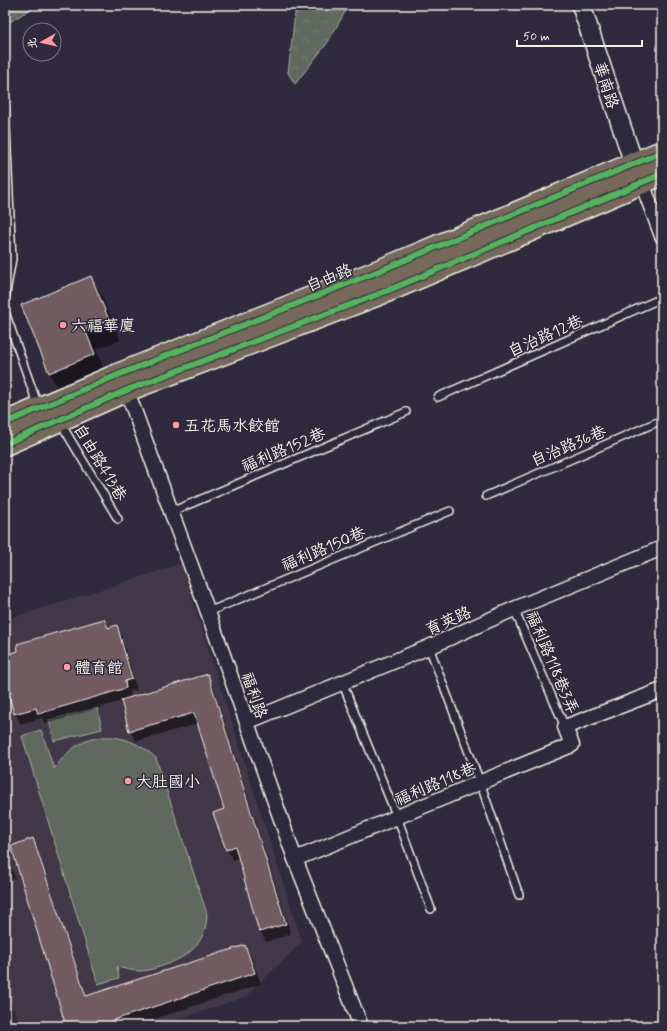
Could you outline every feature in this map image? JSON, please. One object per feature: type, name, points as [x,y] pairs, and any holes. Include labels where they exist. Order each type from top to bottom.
[{"type":"main road","name":"自由路","points":[[5,423],[38,408],[123,382],[389,290],[638,173],[662,152]]},
{"type":"main road","name":"自由路","points":[[638,173],[662,174]]},
{"type":"main road","name":"自由路","points":[[5,444],[59,420],[123,382]]},
{"type":"street","name":"華南路","points":[[581,5],[638,173]]},
{"type":"street","points":[[638,173],[662,236]]},
{"type":"street","name":"福利路","points":[[123,382],[208,612],[295,859],[360,1026]]},
{"type":"street","name":"育英路","points":[[247,722],[429,647],[514,609],[662,548]]},
{"type":"street","points":[[565,727],[662,690]]},
{"type":"street","name":"福利路118巷","points":[[295,859],[572,745],[565,727]]},
{"type":"lane","points":[[5,106],[12,259],[5,299]]},
{"type":"lane","name":"自治路12巷","points":[[438,397],[662,298]]},
{"type":"lane","points":[[5,312],[38,408]]},
{"type":"lane","name":"福利路152巷","points":[[171,512],[406,412]]},
{"type":"lane","name":"自由路413巷","points":[[59,420],[118,519]]},
{"type":"lane","name":"自治路36巷","points":[[486,496],[662,420]]},
{"type":"lane","name":"福利路150巷","points":[[208,612],[450,511]]},
{"type":"lane","name":"福利路118巷3弄","points":[[514,609],[565,727]]},
{"type":"lane","points":[[429,647],[480,782],[519,895]]},
{"type":"lane","points":[[342,682],[397,818],[431,910]]},
{"type":"shaded area","name":"大肚國小","points":[[181,564],[302,942],[245,997],[173,1021],[172,1026],[22,1026],[5,993],[5,620]]},
{"type":"green space","points":[[5,5],[37,5],[5,25]]},
{"type":"green space","points":[[296,5],[349,5],[328,42],[295,84],[288,73]]},
{"type":"green space","points":[[97,708],[102,729],[54,741],[49,720]]},
{"type":"green space","points":[[41,730],[54,769],[74,747],[88,740],[99,737],[119,738],[129,741],[138,745],[156,758],[207,914],[205,929],[201,938],[188,954],[168,964],[153,969],[135,971],[117,967],[119,978],[98,984],[22,736]]},
{"type":"building","name":"六福華廈","points":[[91,276],[109,320],[85,330],[95,354],[49,373],[21,305]]},
{"type":"building","name":"體育館","points":[[104,619],[108,628],[117,625],[132,679],[125,681],[126,688],[38,714],[36,708],[14,714],[5,682],[5,655],[18,651],[17,644]]},
{"type":"building","points":[[208,674],[286,924],[259,932],[235,846],[226,850],[213,813],[224,809],[194,713],[129,731],[121,700]]},
{"type":"building","points":[[33,838],[86,996],[245,945],[255,973],[96,1026],[66,1026],[11,846]]},
{"type":"building","points":[[5,853],[10,868],[5,870]]},
{"type":"building","points":[[155,1023],[156,1026],[145,1026]]},
{"type":"cycle path","points":[[5,423],[120,374],[379,271],[662,152]]},
{"type":"cycle path","points":[[5,444],[127,390],[389,290],[662,174]]},
{"type":"place","name":"六福華廈","points":[[63,325]]},
{"type":"place","name":"五花馬水餃館","points":[[176,425]]},
{"type":"place","name":"體育館","points":[[67,667]]},
{"type":"place","name":"大肚國小","points":[[128,781]]}]
